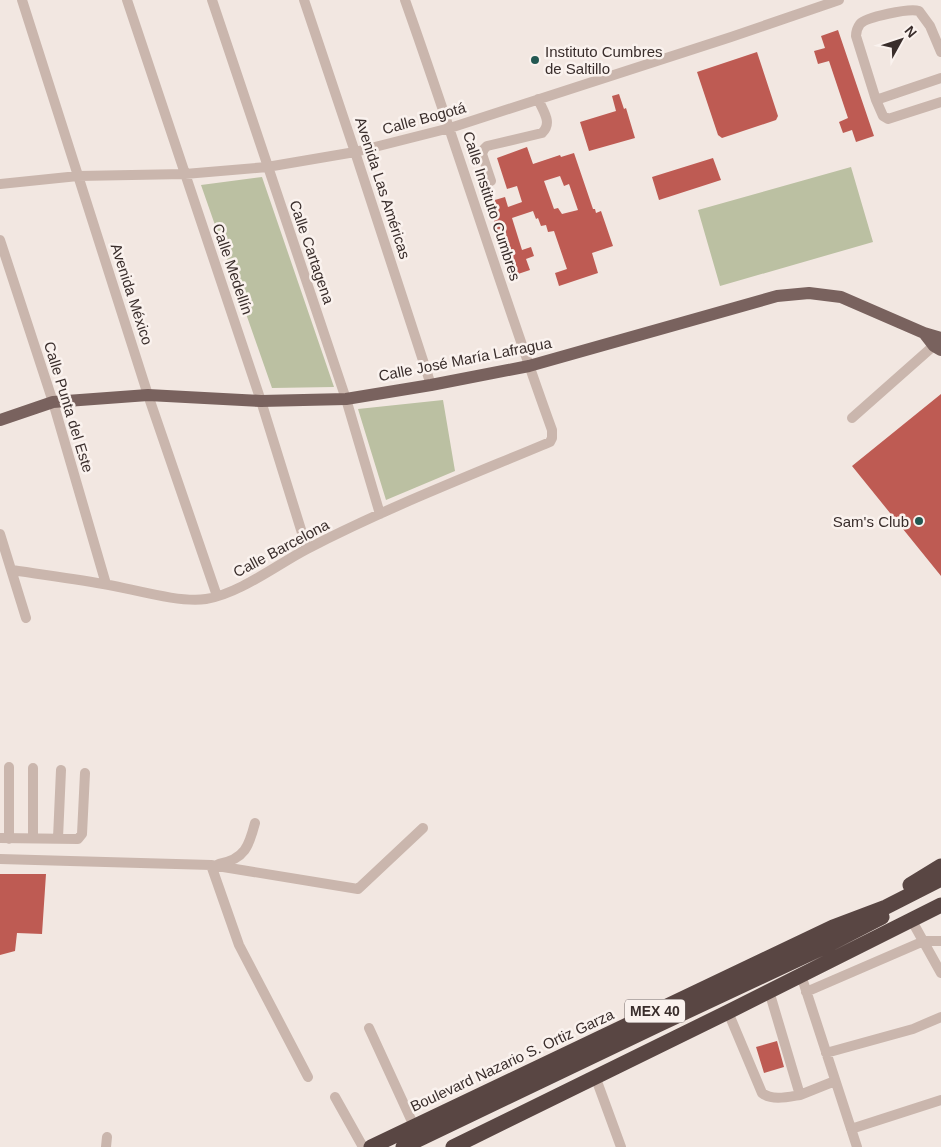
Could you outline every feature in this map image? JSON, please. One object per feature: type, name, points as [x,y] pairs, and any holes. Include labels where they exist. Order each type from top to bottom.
[{"type":"highway","points":[[833,927],[897,893],[941,866]]},
{"type":"highway","name":"Boulevard Nazario S. Ortiz Garza","points":[[371,1147],[833,927],[886,907],[941,879]]},
{"type":"highway","points":[[403,1147],[820,949],[933,892],[941,886]]},
{"type":"highway","name":"MEX 40","points":[[453,1147],[941,905]]},
{"type":"main road","name":"Calle José María Lafragua","points":[[0,420],[53,402],[148,395],[261,400],[346,398],[431,385],[529,366],[777,296],[809,293],[841,297],[924,333],[939,343]]},
{"type":"street","name":"Avenida México","points":[[22,0],[148,395],[218,596]]},
{"type":"street","name":"Calle Medellín","points":[[127,0],[261,400],[307,549]]},
{"type":"street","name":"Calle Cartagena","points":[[212,0],[346,398],[380,514]]},
{"type":"street","name":"Avenida Las Américas","points":[[304,0],[356,152],[431,385]]},
{"type":"street","name":"Calle Instituto Cumbres","points":[[405,0],[552,430],[550,442]]},
{"type":"street","name":"Calle Bogotá","points":[[0,184],[78,176],[185,174],[267,167],[356,152],[450,128],[839,0]]},
{"type":"street","points":[[941,52],[930,26],[918,11],[908,10],[864,20],[856,30],[856,36],[876,100],[883,116],[888,119],[941,102]]},
{"type":"street","points":[[876,100],[941,78]]},
{"type":"street","points":[[491,182],[482,154],[487,146],[542,133],[547,129],[548,123],[538,99]]},
{"type":"street","name":"Calle Punta del Este","points":[[0,240],[53,402],[106,584]]},
{"type":"street","points":[[852,418],[939,343]]},
{"type":"street","name":"Calle Barcelona","points":[[12,570],[196,600],[218,596],[242,586],[307,549],[380,514],[550,442]]},
{"type":"street","points":[[0,534],[26,618]]},
{"type":"street","points":[[9,767],[4,839],[78,839],[82,834],[85,774]]},
{"type":"street","points":[[33,768],[33,838]]},
{"type":"street","points":[[58,838],[61,770]]},
{"type":"street","points":[[212,865],[230,862],[244,853],[250,844],[254,823]]},
{"type":"street","points":[[0,859],[212,865],[358,888],[423,828]]},
{"type":"street","points":[[212,865],[239,945],[308,1077]]},
{"type":"street","points":[[912,921],[941,973]]},
{"type":"street","points":[[806,992],[924,941],[941,941]]},
{"type":"street","points":[[802,975],[857,1147]]},
{"type":"street","points":[[769,991],[800,1095]]},
{"type":"street","points":[[728,1012],[762,1093],[767,1097],[785,1098],[800,1095],[835,1081]]},
{"type":"street","points":[[826,1053],[914,1029],[941,1017]]},
{"type":"street","points":[[369,1028],[414,1126]]},
{"type":"street","points":[[595,1076],[621,1147]]},
{"type":"street","points":[[335,1098],[363,1147]]},
{"type":"street","points":[[851,1129],[941,1100]]},
{"type":"green space","points":[[851,167],[873,242],[720,286],[698,210]]},
{"type":"green space","points":[[262,177],[334,387],[272,388],[201,185]]},
{"type":"green space","points":[[443,400],[455,471],[386,500],[358,409]]},
{"type":"building","points":[[838,30],[874,136],[856,142],[852,130],[843,133],[839,122],[848,118],[829,61],[818,64],[814,51],[825,48],[821,36]]},
{"type":"building","points":[[757,52],[778,116],[776,120],[722,138],[718,135],[697,72]]},
{"type":"building","points":[[619,94],[624,109],[626,108],[635,138],[589,151],[580,122],[616,111],[612,96]]},
{"type":"building","points":[[527,147],[533,164],[560,155],[561,157],[574,153],[593,209],[595,209],[596,213],[601,211],[613,246],[592,253],[598,273],[559,286],[555,273],[567,269],[554,231],[548,232],[546,225],[541,226],[533,211],[512,218],[522,250],[531,247],[534,256],[526,259],[530,270],[512,276],[488,202],[505,197],[508,207],[522,202],[517,186],[507,189],[497,158]],"holes":[[[560,176],[564,186],[569,184],[578,210],[562,214],[558,208],[554,209],[544,181]]]},
{"type":"building","points":[[713,158],[721,180],[659,200],[652,177]]},
{"type":"building","name":"Sam's Club","points":[[941,394],[941,576],[852,466]]},
{"type":"building","points":[[0,874],[46,874],[42,934],[17,933],[15,951],[0,955]]},
{"type":"building","points":[[777,1041],[784,1067],[764,1073],[756,1047]]},
{"type":"place","name":"Instituto Cumbres de Saltillo","points":[[535,60]]},
{"type":"place","name":"Sam's Club","points":[[919,521]]}]
